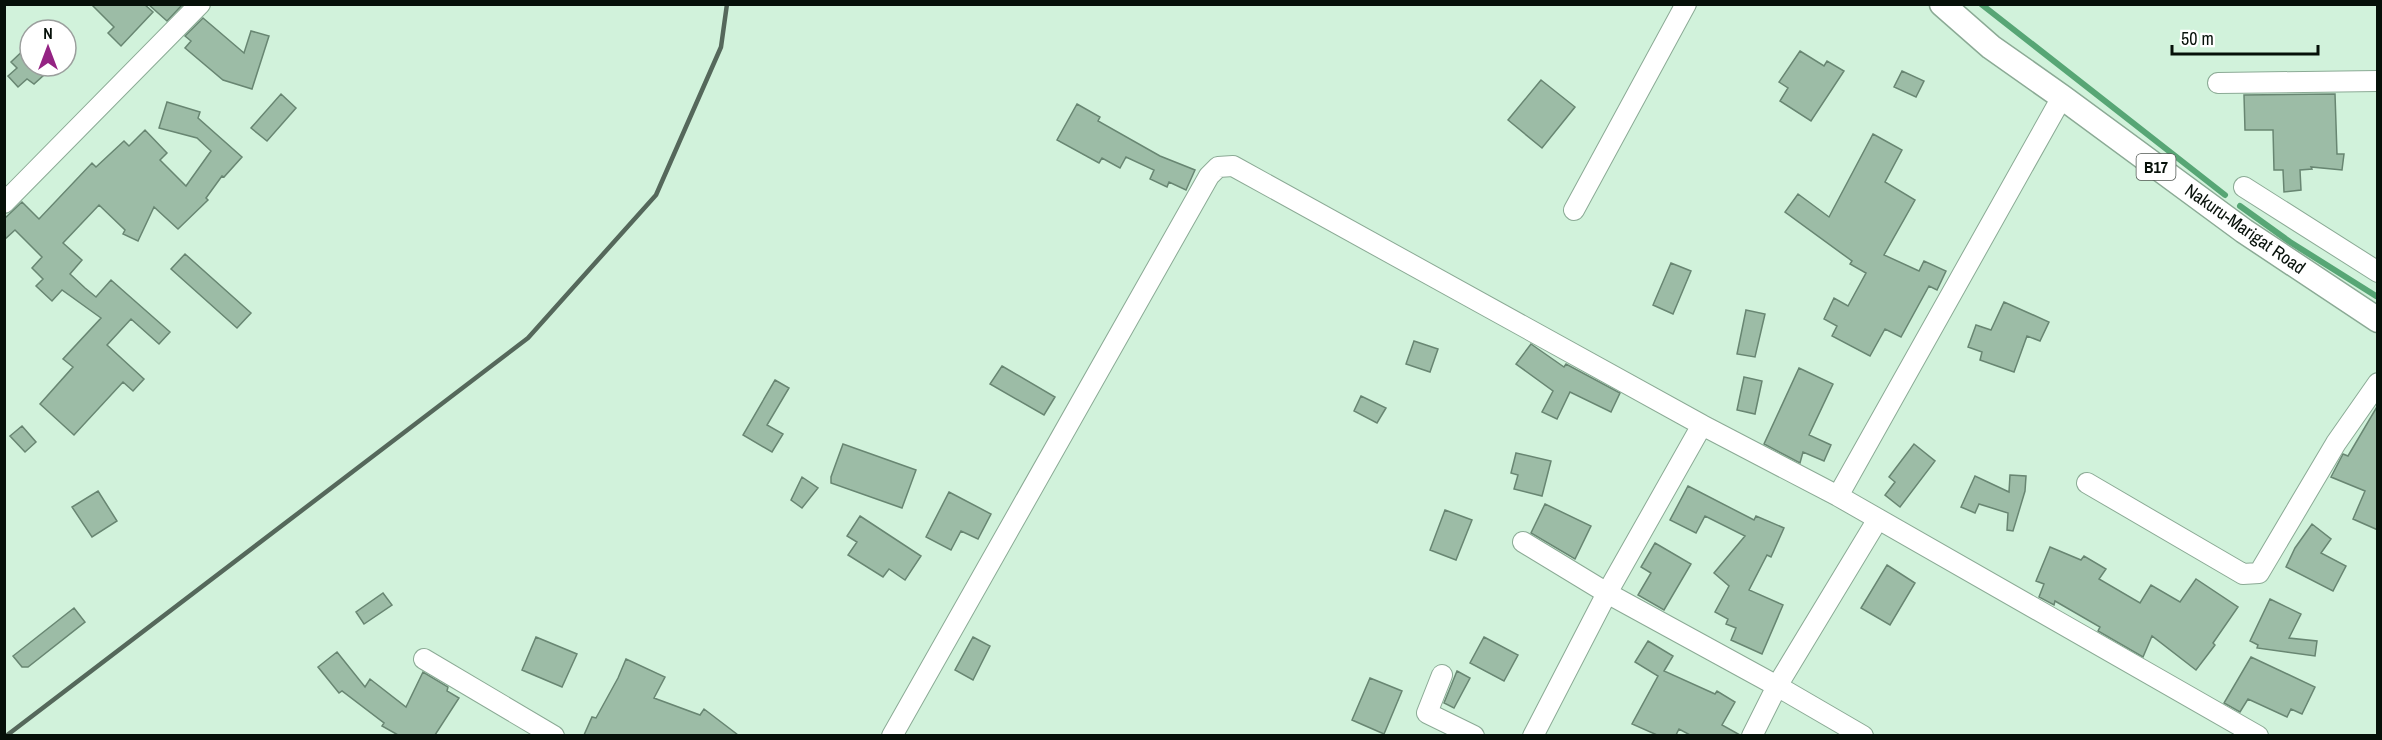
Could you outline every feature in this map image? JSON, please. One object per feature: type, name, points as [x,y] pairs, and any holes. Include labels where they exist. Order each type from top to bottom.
[{"type":"main road","name":"Nakuru-Marigat Road","points":[[1942,4],[1991,47],[2244,231],[2378,320]]},
{"type":"street","points":[[4,203],[200,4]]},
{"type":"street","points":[[1574,210],[1686,4]]},
{"type":"street","points":[[2218,83],[2378,81]]},
{"type":"street","points":[[1838,496],[2062,97]]},
{"type":"street","points":[[892,735],[1203,186],[1218,166],[1233,166],[1702,425],[1838,496],[2258,735]]},
{"type":"street","points":[[2244,187],[2378,272]]},
{"type":"street","points":[[2087,483],[2242,574],[2259,573],[2336,443],[2378,383]]},
{"type":"street","points":[[1533,735],[1607,593],[1702,425]]},
{"type":"street","points":[[1752,735],[1777,686],[1878,519]]},
{"type":"street","points":[[1523,542],[1607,593],[1863,735]]},
{"type":"street","points":[[424,659],[554,735]]},
{"type":"street","points":[[1442,675],[1427,713],[1474,735]]},
{"type":"building","points":[[91,4],[144,4],[153,12],[121,46],[108,33],[114,27]]},
{"type":"building","points":[[148,4],[183,4],[167,21]]},
{"type":"building","points":[[203,18],[244,53],[251,31],[269,36],[252,89],[223,80],[185,48],[191,41],[185,36]]},
{"type":"building","points":[[1800,51],[1824,66],[1827,61],[1844,71],[1811,121],[1780,101],[1788,88],[1779,82]]},
{"type":"building","points":[[18,55],[18,78],[41,78],[34,84],[27,79],[18,87],[8,76],[17,68],[11,62]]},
{"type":"building","points":[[1902,71],[1924,81],[1916,97],[1894,87]]},
{"type":"building","points":[[1541,80],[1575,107],[1542,148],[1508,120]]},
{"type":"building","points":[[281,94],[296,108],[267,141],[251,128]]},
{"type":"building","points":[[2335,94],[2337,154],[2344,154],[2342,170],[2311,167],[2312,169],[2300,170],[2301,190],[2284,192],[2283,170],[2274,170],[2273,130],[2245,130],[2244,95]]},
{"type":"building","points":[[167,102],[200,112],[198,118],[242,157],[224,177],[222,176],[206,198],[208,200],[178,229],[154,207],[138,241],[123,234],[125,230],[99,205],[63,243],[82,260],[70,274],[85,288],[96,297],[111,280],[170,332],[159,344],[131,319],[107,345],[144,379],[133,391],[123,382],[74,435],[40,404],[73,367],[63,359],[101,318],[62,290],[52,301],[36,286],[43,279],[32,268],[42,257],[15,230],[4,240],[4,219],[22,202],[39,219],[92,163],[96,167],[124,141],[129,146],[145,130],[167,153],[160,160],[186,186],[211,151],[197,138],[159,128]]},
{"type":"building","points":[[1077,104],[1100,117],[1098,121],[1160,156],[1195,170],[1186,190],[1169,182],[1167,187],[1150,179],[1154,170],[1126,157],[1120,168],[1102,158],[1099,163],[1057,140]]},
{"type":"building","points":[[1873,134],[1902,150],[1885,182],[1915,200],[1884,255],[1919,271],[1924,261],[1946,271],[1937,290],[1929,286],[1901,337],[1885,329],[1870,356],[1832,336],[1837,326],[1824,319],[1834,298],[1848,306],[1866,273],[1850,264],[1852,261],[1785,212],[1798,194],[1829,217]]},
{"type":"building","points":[[185,254],[251,313],[237,328],[171,269]]},
{"type":"building","points":[[1671,263],[1691,271],[1673,314],[1653,305]]},
{"type":"building","points":[[2004,302],[2049,322],[2040,341],[2027,336],[2014,372],[1980,360],[1982,352],[1968,347],[1976,325],[1991,330]]},
{"type":"building","points":[[1746,310],[1765,314],[1755,357],[1737,354]]},
{"type":"building","points":[[1414,341],[1438,349],[1430,372],[1406,364]]},
{"type":"building","points":[[1531,344],[1564,367],[1566,364],[1620,393],[1611,412],[1570,392],[1557,419],[1542,412],[1553,391],[1516,364]]},
{"type":"building","points":[[1002,366],[1055,397],[1044,415],[990,384]]},
{"type":"building","points":[[1799,368],[1833,384],[1809,435],[1831,445],[1824,461],[1803,452],[1800,463],[1764,444]]},
{"type":"building","points":[[1744,377],[1762,381],[1755,414],[1737,410]]},
{"type":"building","points":[[775,380],[789,388],[767,425],[783,434],[772,452],[743,435]]},
{"type":"building","points":[[1361,396],[1386,408],[1377,423],[1354,411]]},
{"type":"building","points":[[2378,405],[2378,530],[2353,519],[2365,491],[2331,477],[2343,454],[2348,456]]},
{"type":"building","points":[[22,426],[36,442],[25,452],[10,436]]},
{"type":"building","points":[[843,444],[916,470],[902,508],[831,483]]},
{"type":"building","points":[[1914,444],[1935,461],[1900,507],[1885,495],[1895,482],[1889,477]]},
{"type":"building","points":[[1516,453],[1551,461],[1542,496],[1514,489],[1518,475],[1511,473]]},
{"type":"building","points":[[2010,475],[2026,476],[2025,491],[2013,531],[2007,530],[2008,513],[1979,504],[1975,513],[1961,507],[1975,476],[2009,492]]},
{"type":"building","points":[[802,477],[818,488],[802,508],[791,500]]},
{"type":"building","points":[[1688,486],[1754,520],[1756,516],[1784,528],[1771,557],[1767,555],[1749,590],[1783,605],[1762,654],[1731,640],[1736,628],[1726,624],[1728,619],[1715,612],[1729,586],[1714,573],[1745,536],[1705,516],[1696,533],[1670,520]]},
{"type":"building","points":[[98,491],[117,521],[92,537],[72,507]]},
{"type":"building","points":[[949,492],[991,514],[978,539],[961,531],[951,550],[926,537]]},
{"type":"building","points":[[1545,504],[1591,526],[1575,559],[1531,533]]},
{"type":"building","points":[[1445,510],[1472,520],[1456,560],[1430,550]]},
{"type":"building","points":[[860,516],[921,556],[905,580],[889,569],[883,577],[848,555],[857,542],[847,536]]},
{"type":"building","points":[[2312,524],[2331,539],[2321,553],[2346,566],[2333,591],[2286,567],[2295,548]]},
{"type":"building","points":[[1655,543],[1691,564],[1664,610],[1638,595],[1651,573],[1641,567]]},
{"type":"building","points":[[2050,547],[2081,560],[2084,556],[2106,569],[2099,579],[2140,603],[2151,585],[2180,602],[2196,579],[2238,607],[2213,643],[2215,645],[2196,670],[2152,636],[2143,657],[2098,631],[2100,627],[2055,601],[2054,605],[2039,597],[2044,584],[2036,581]]},
{"type":"building","points":[[1887,565],[1915,583],[1890,625],[1861,608]]},
{"type":"building","points":[[383,593],[392,605],[364,624],[356,612]]},
{"type":"building","points":[[2270,599],[2301,614],[2289,638],[2317,641],[2315,656],[2257,648],[2258,645],[2250,641]]},
{"type":"building","points":[[74,608],[85,622],[28,667],[22,667],[13,656]]},
{"type":"building","points":[[536,637],[577,654],[562,687],[522,670]]},
{"type":"building","points":[[973,637],[990,646],[973,680],[955,670]]},
{"type":"building","points":[[1484,637],[1518,655],[1504,681],[1470,663]]},
{"type":"building","points":[[1648,641],[1673,656],[1664,671],[1715,694],[1717,691],[1735,702],[1722,725],[1740,735],[1690,735],[1679,729],[1676,735],[1657,735],[1632,724],[1658,676],[1635,662]]},
{"type":"building","points":[[337,652],[365,687],[370,679],[406,707],[423,672],[448,687],[447,691],[459,698],[435,735],[398,735],[382,726],[384,723],[342,691],[339,693],[318,667]]},
{"type":"building","points":[[2251,657],[2315,687],[2302,714],[2291,709],[2287,717],[2248,699],[2240,712],[2224,703]]},
{"type":"building","points":[[626,659],[665,677],[654,698],[700,715],[704,709],[738,735],[584,735],[592,717],[596,718]]},
{"type":"building","points":[[1457,671],[1470,678],[1454,708],[1444,703]]},
{"type":"building","points":[[1370,678],[1402,691],[1384,734],[1352,720]]},
{"type":"waterway","points":[[1981,4],[2225,195]]},
{"type":"waterway","points":[[2240,206],[2290,242],[2376,296]]},
{"type":"railway","points":[[6,736],[528,338],[656,195],[721,47],[727,4]]}]
